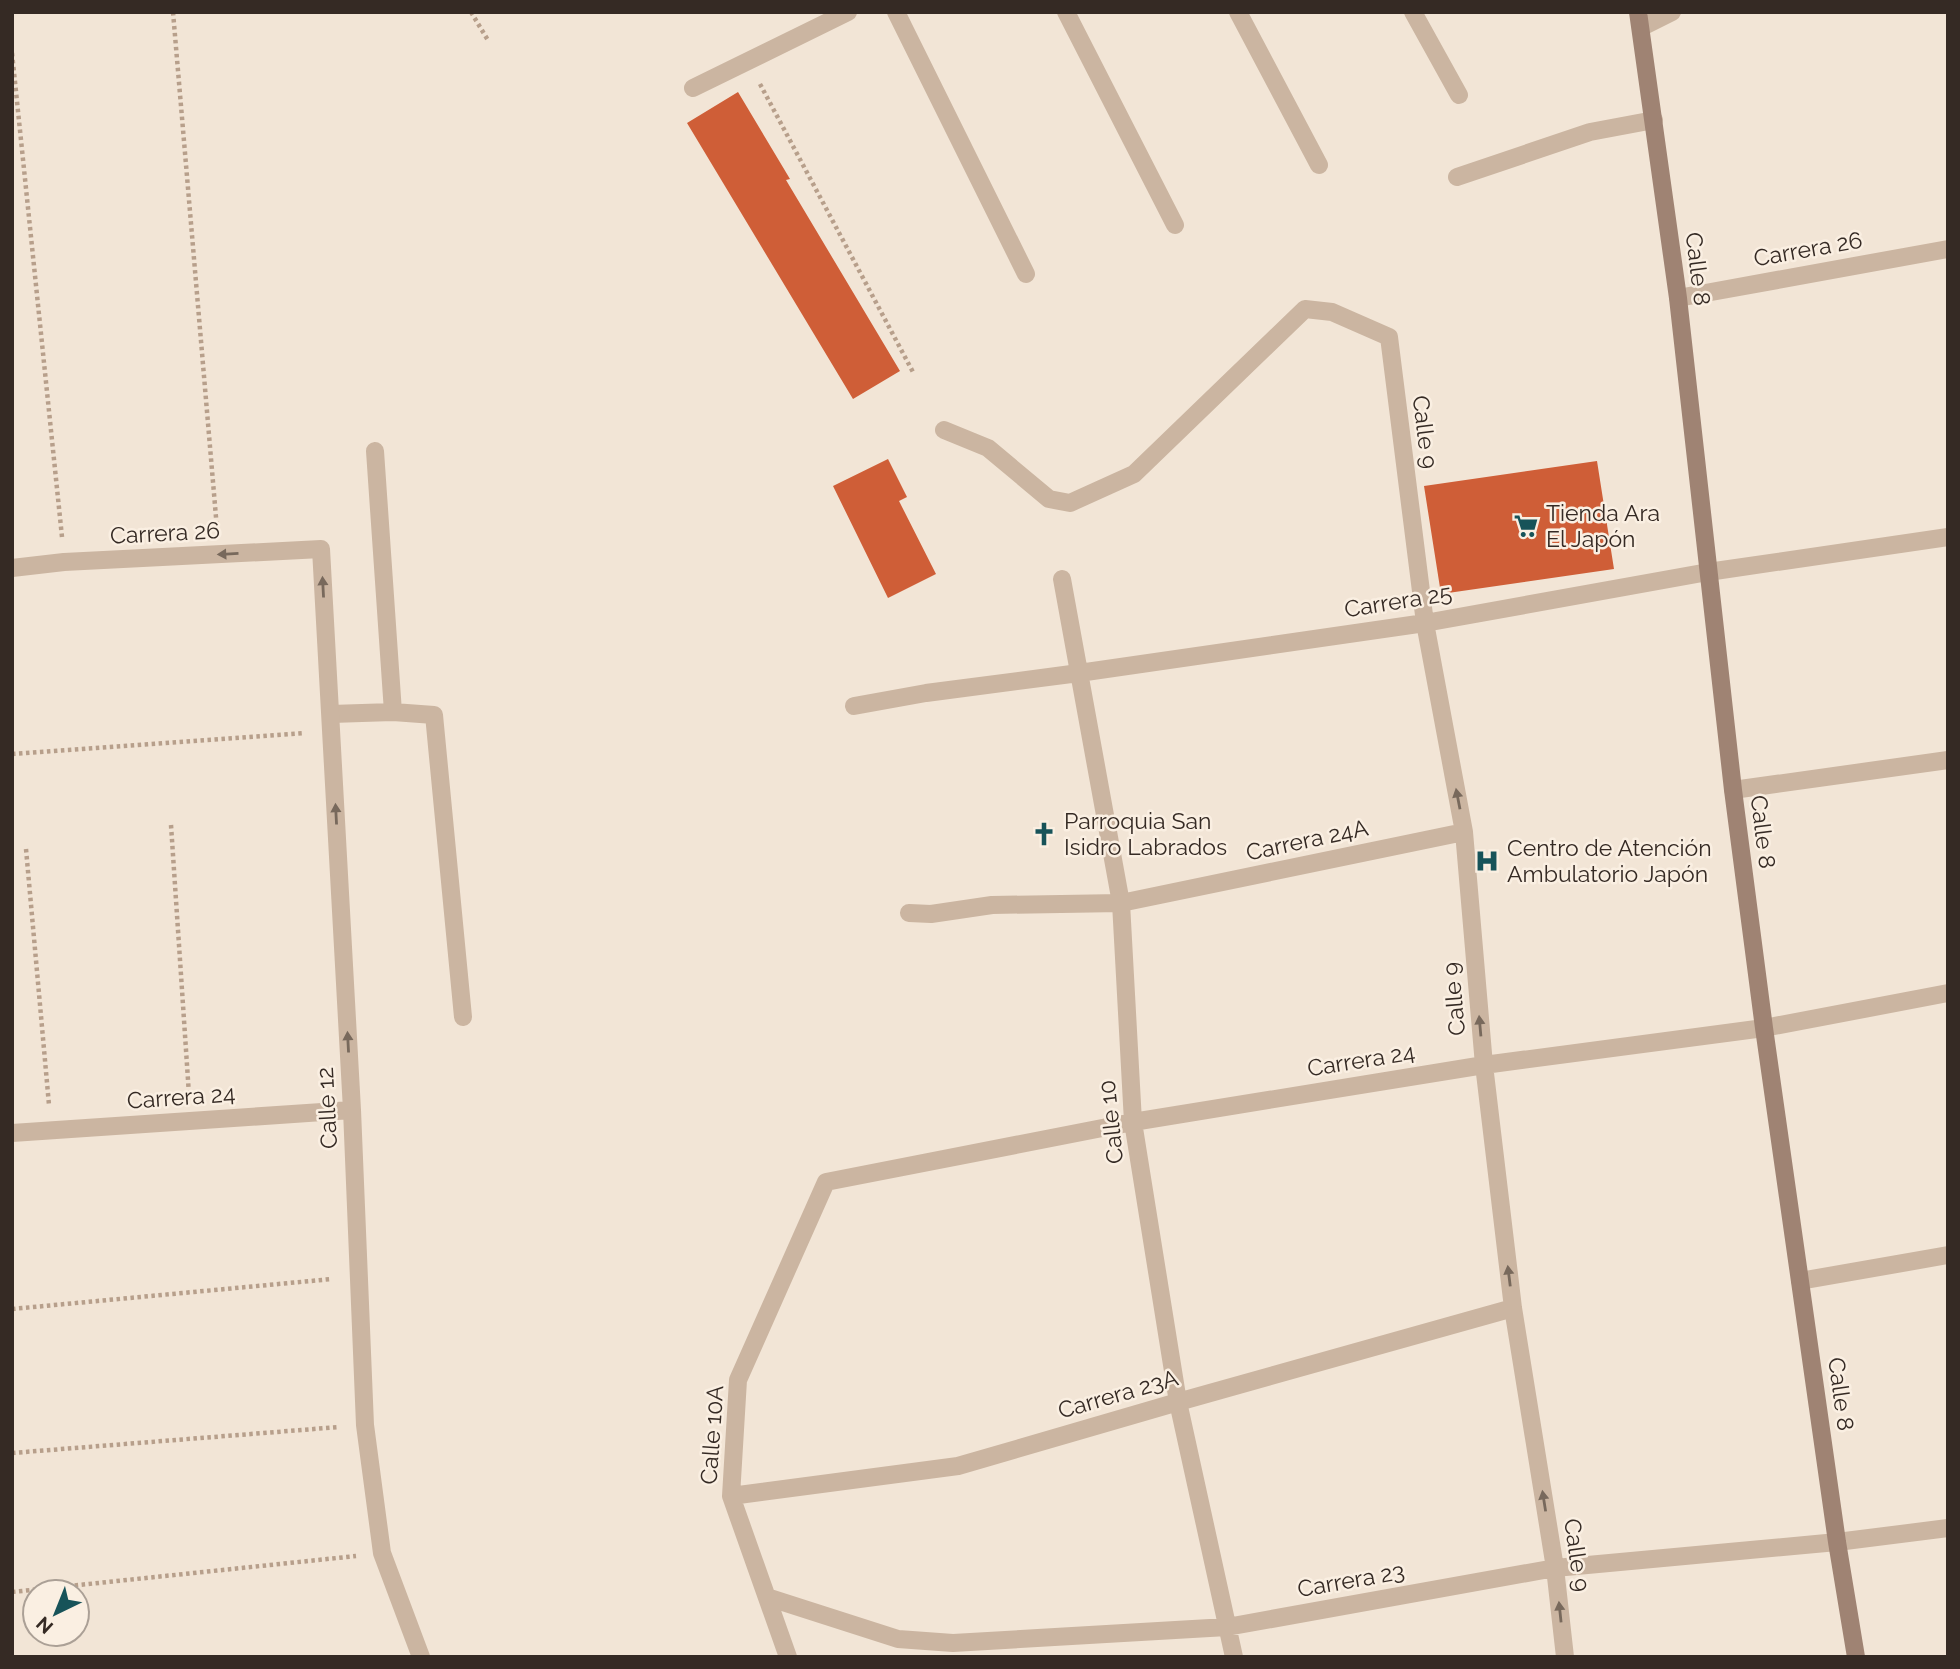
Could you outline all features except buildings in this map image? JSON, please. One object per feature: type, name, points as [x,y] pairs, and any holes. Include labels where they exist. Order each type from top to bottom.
[{"type":"street","points":[[692,88],[748,62],[814,19],[848,12]]},
{"type":"street","points":[[896,12],[1026,274]]},
{"type":"street","points":[[1066,12],[1175,225]]},
{"type":"street","points":[[1238,12],[1319,165]]},
{"type":"street","points":[[1413,12],[1459,95]]},
{"type":"street","points":[[1640,20],[1672,12]]},
{"type":"street","name":"Calle 8","points":[[1640,20],[1678,298],[1732,790],[1837,1542],[1856,1657]]},
{"type":"street","points":[[1457,177],[1590,132],[1654,120]]},
{"type":"street","name":"Carrera 26","points":[[1678,298],[1948,249]]},
{"type":"street","name":"Calle 9","points":[[944,430],[988,448],[1049,499],[1070,503],[1134,474],[1305,309],[1332,313],[1389,337],[1425,623],[1464,832],[1484,1065],[1513,1308],[1555,1568],[1565,1657]]},
{"type":"street","points":[[375,451],[393,712]]},
{"type":"street","name":"Carrera 25","points":[[854,706],[926,693],[1425,623],[1708,572],[1948,537]]},
{"type":"street","name":"Carrera 26","points":[[12,568],[64,562],[321,549]]},
{"type":"street","name":"Calle 12","points":[[321,549],[352,1110],[365,1424],[382,1553],[421,1657]]},
{"type":"street","name":"Calle 10","points":[[1062,579],[1121,903],[1133,1122],[1178,1402],[1234,1657]]},
{"type":"street","points":[[331,723],[393,712],[434,715],[463,1017]]},
{"type":"street","points":[[1732,790],[1948,760]]},
{"type":"street","name":"Carrera 24A","points":[[909,913],[931,914],[992,905],[1121,903],[1464,832]]},
{"type":"street","name":"Carrera 24","points":[[826,1182],[1133,1122],[1484,1065],[1764,1028],[1948,993]]},
{"type":"street","name":"Carrera 24","points":[[12,1133],[352,1110]]},
{"type":"street","name":"Calle 10A","points":[[788,1657],[731,1496],[738,1380],[826,1182]]},
{"type":"street","points":[[1800,1281],[1948,1255]]},
{"type":"street","name":"Carrera 23A","points":[[731,1496],[958,1466],[1513,1308]]},
{"type":"street","name":"Carrera 23","points":[[767,1597],[898,1639],[953,1643],[1227,1627],[1555,1568],[1837,1542],[1948,1528]]},
{"type":"path","points":[[173,12],[220,555]]},
{"type":"path","points":[[471,12],[489,42]]},
{"type":"path","points":[[12,53],[64,562]]},
{"type":"path","points":[[748,62],[914,374]]},
{"type":"path","points":[[12,754],[331,723]]},
{"type":"path","points":[[171,825],[191,1121]]},
{"type":"path","points":[[26,849],[51,1130]]},
{"type":"path","points":[[12,1308],[358,1276]]},
{"type":"path","points":[[12,1453],[365,1424]]},
{"type":"path","points":[[12,1592],[382,1553]]},
{"type":"place","name":"Tienda Ara El Japón","points":[[1526,526]]},
{"type":"place","name":"Parroquia San Isidro Labrados","points":[[1044,834]]},
{"type":"place","name":"Centro de Atención Ambulatorio Japón","points":[[1487,861]]}]
